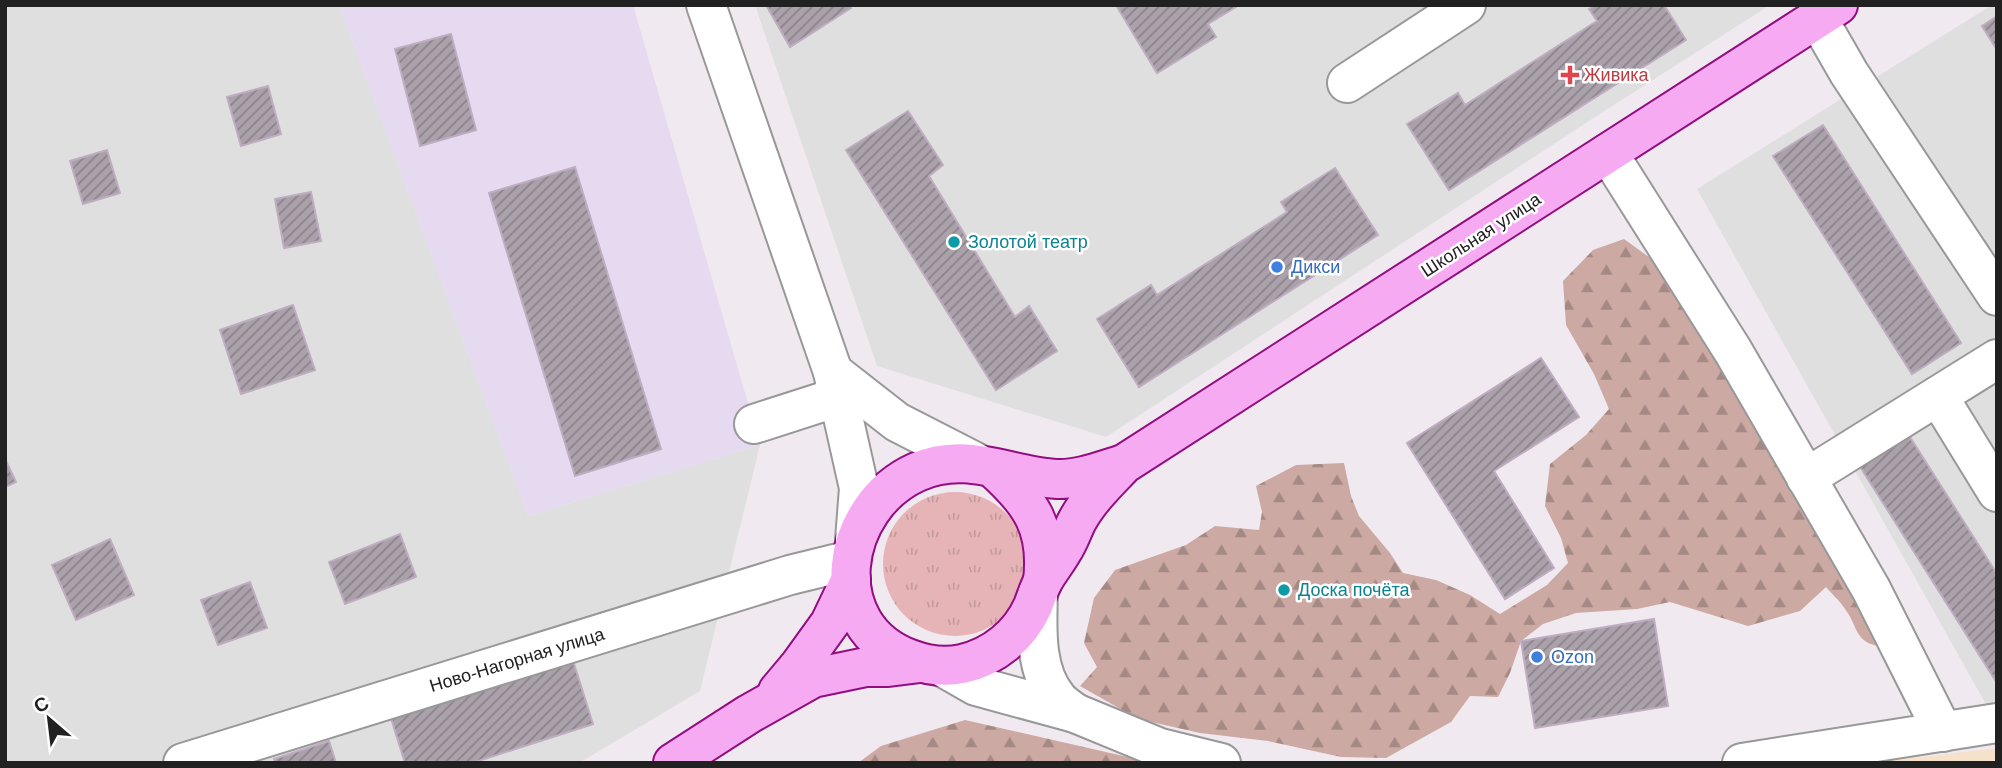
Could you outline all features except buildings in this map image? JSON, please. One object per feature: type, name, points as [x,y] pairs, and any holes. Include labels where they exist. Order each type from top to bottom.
[{"type":"main road","name":"Школьная улица","points":[[1124,464],[1828,12]]},
{"type":"main road","points":[[749,714],[775,694],[830,623],[863,521],[895,485],[917,472],[956,462],[1058,479],[1077,477],[1124,464]]},
{"type":"main road","points":[[673,763],[749,714],[813,678],[866,667],[959,665],[996,650],[1022,625],[1077,521],[1100,489],[1124,464]]},
{"type":"main road","points":[[985,466],[1014,487],[1040,526],[1045,561],[1040,587]]},
{"type":"main road","points":[[852,560],[854,598],[869,629],[884,644],[902,656],[931,664]]},
{"type":"street","points":[[706,5],[835,385],[859,488],[852,560]]},
{"type":"street","points":[[1348,83],[1466,5]]},
{"type":"street","points":[[1828,12],[1849,73],[1997,296]]},
{"type":"street","points":[[1608,153],[1733,351],[1807,478],[1871,589],[1943,732]]},
{"type":"street","points":[[1807,478],[1997,359]]},
{"type":"street","points":[[754,424],[835,385]]},
{"type":"street","points":[[835,385],[897,422],[985,466]]},
{"type":"street","points":[[1938,396],[1997,492]]},
{"type":"street","name":"Ново-Нагорная улица","points":[[183,763],[790,575],[852,560]]},
{"type":"street","points":[[1040,587],[1037,635],[1042,667],[1058,699],[1075,713]]},
{"type":"street","points":[[931,664],[976,685],[1075,713],[1160,748],[1221,763]]},
{"type":"street","points":[[1742,763],[1997,723]]},
{"type":"shaded area","points":[[5,5],[339,5],[528,516],[760,445],[700,691],[579,763],[5,763]]},
{"type":"shaded area","points":[[339,5],[633,5],[760,445],[528,516]]},
{"type":"shaded area","points":[[755,5],[1770,5],[1106,437],[877,366]]},
{"type":"shaded area","points":[[1992,5],[1997,5],[1997,724],[1697,189]]},
{"type":"shaded area","points":[[1997,748],[1997,763],[1873,763]]},
{"type":"green space","points":[[1624,239],[1653,260],[1689,314],[1882,637],[1878,646],[1860,637],[1843,606],[1826,587],[1800,611],[1748,626],[1670,602],[1637,609],[1576,613],[1543,624],[1521,641],[1498,697],[1470,696],[1451,722],[1386,758],[1341,757],[1268,741],[1200,733],[1138,719],[1080,686],[1097,667],[1084,643],[1094,598],[1115,570],[1186,545],[1215,526],[1259,530],[1262,512],[1256,486],[1296,465],[1344,463],[1351,496],[1359,516],[1403,573],[1436,580],[1470,595],[1500,614],[1547,585],[1568,563],[1561,538],[1545,506],[1550,464],[1586,435],[1609,409],[1594,374],[1566,325],[1563,281],[1593,250]]},
{"type":"green space","points":[[955,492],[982,498],[1006,513],[1021,537],[1027,564],[1021,591],[1006,615],[982,630],[955,636],[928,630],[904,615],[889,591],[883,564],[889,537],[904,513],[928,498]]},
{"type":"green space","points":[[965,720],[1154,763],[858,763],[881,746]]},
{"type":"place","name":"Живика","points":[[1570,75]]},
{"type":"place","name":"Золотой театр","points":[[954,242]]},
{"type":"place","name":"Дикси","points":[[1277,267]]},
{"type":"place","name":"Доска почёта","points":[[1284,590]]},
{"type":"place","name":"Ozon","points":[[1537,657]]}]
